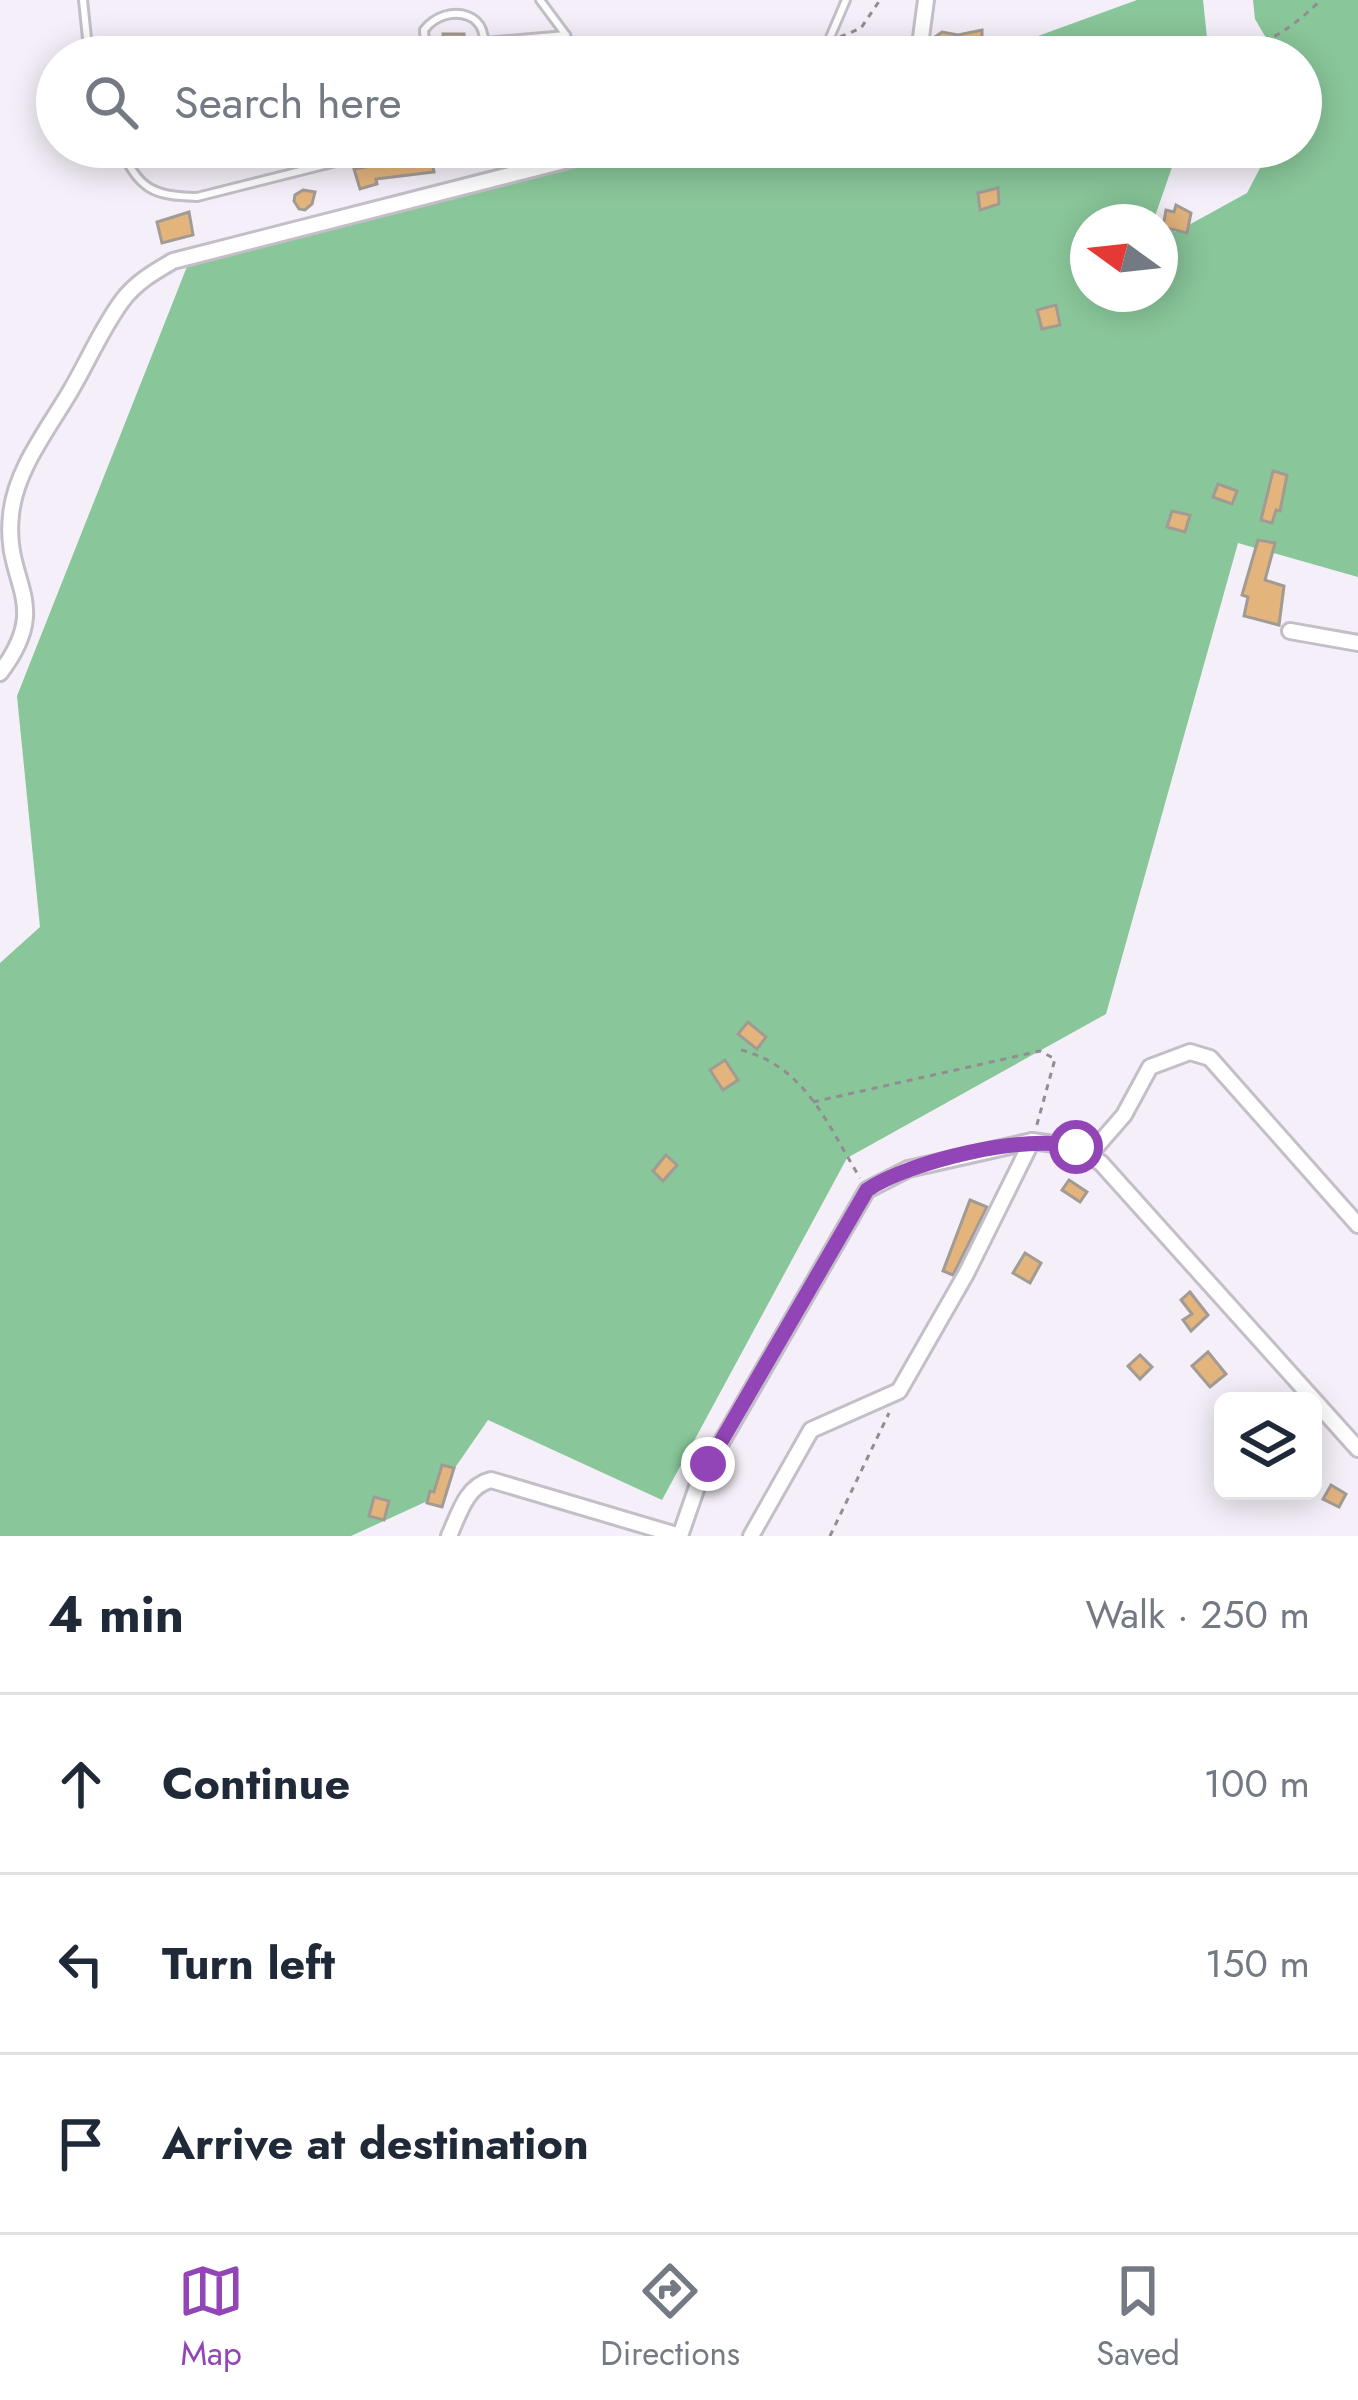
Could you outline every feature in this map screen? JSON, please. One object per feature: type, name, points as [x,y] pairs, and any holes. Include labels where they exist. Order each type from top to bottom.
[{"type":"street","points":[[921,36],[926,0]]},
{"type":"street","points":[[0,673],[26,629],[28,605],[11,544],[13,500],[30,459],[107,324],[143,279],[172,261],[522,168]]},
{"type":"street","points":[[1290,631],[1358,643]]},
{"type":"street","points":[[1090,1154],[1124,1114],[1150,1067],[1190,1052],[1210,1058],[1358,1226]]},
{"type":"street","points":[[751,1536],[812,1430],[899,1391],[948,1308],[1032,1141]]},
{"type":"street","points":[[448,1536],[469,1494],[481,1482],[491,1480],[680,1536],[708,1464],[867,1190],[908,1169],[1032,1141],[1059,1142],[1090,1154],[1127,1188],[1358,1449]]},
{"type":"lane","points":[[83,0],[86,36]]},
{"type":"lane","points":[[540,0],[566,35]]},
{"type":"lane","points":[[831,36],[846,0]]},
{"type":"lane","points":[[425,36],[424,30],[442,10],[460,9],[475,17],[483,36]]},
{"type":"lane","points":[[554,36],[566,35]]},
{"type":"lane","points":[[133,168],[145,187],[166,196],[197,197],[312,168]]},
{"type":"path","points":[[842,36],[861,28],[880,0]]},
{"type":"path","points":[[1276,36],[1321,0]]},
{"type":"path","points":[[741,1050],[790,1071],[867,1190]]},
{"type":"path","points":[[813,1102],[1040,1051],[1055,1059],[1032,1141]]},
{"type":"path","points":[[830,1536],[899,1391]]},
{"type":"green space","points":[[1137,0],[1203,0],[1207,36],[1038,36]]},
{"type":"green space","points":[[1253,0],[1358,0],[1358,577],[1238,543],[1106,1014],[847,1158],[662,1500],[488,1420],[434,1498],[351,1536],[0,1536],[0,963],[40,927],[17,696],[188,264],[565,168],[1172,168],[1159,204],[1070,204],[1070,312],[1178,312],[1178,231],[1247,193],[1260,168],[1322,168],[1322,36],[1265,36],[1255,19]]},
{"type":"building","points":[[982,30],[982,36],[936,36],[942,32],[958,35]]},
{"type":"building","points":[[433,168],[434,172],[376,179],[377,184],[360,189],[354,169]]},
{"type":"building","points":[[998,188],[999,204],[980,210],[978,193]]},
{"type":"building","points":[[303,190],[315,192],[305,210],[294,201]]},
{"type":"building","points":[[1178,206],[1191,213],[1187,233],[1178,231]]},
{"type":"building","points":[[189,212],[193,235],[162,243],[157,222]]},
{"type":"building","points":[[1056,305],[1060,325],[1042,329],[1037,310]]},
{"type":"building","points":[[1273,471],[1287,475],[1280,511],[1276,510],[1272,523],[1261,520]]},
{"type":"building","points":[[1218,484],[1237,491],[1232,504],[1213,497]]},
{"type":"building","points":[[1172,511],[1190,515],[1185,532],[1167,527]]},
{"type":"building","points":[[1258,540],[1275,543],[1265,580],[1284,586],[1279,625],[1244,616],[1248,597],[1242,595]]},
{"type":"building","points":[[748,1022],[766,1037],[757,1049],[738,1034]]},
{"type":"building","points":[[725,1060],[738,1080],[723,1090],[710,1070]]},
{"type":"building","points":[[666,1155],[677,1165],[663,1181],[653,1171]]},
{"type":"building","points":[[1069,1180],[1087,1192],[1080,1202],[1062,1190]]},
{"type":"building","points":[[970,1200],[987,1207],[953,1275],[943,1271]]},
{"type":"building","points":[[1025,1253],[1041,1263],[1030,1283],[1013,1273]]},
{"type":"building","points":[[1190,1292],[1208,1315],[1191,1331],[1183,1320],[1192,1314],[1181,1300]]},
{"type":"building","points":[[1208,1352],[1226,1374],[1210,1387],[1192,1366]]},
{"type":"building","points":[[1140,1355],[1152,1367],[1140,1379],[1128,1366]]},
{"type":"building","points":[[442,1465],[454,1468],[442,1507],[427,1503]]},
{"type":"building","points":[[1331,1485],[1346,1494],[1339,1507],[1323,1499]]},
{"type":"building","points":[[374,1497],[389,1501],[384,1520],[369,1516]]},
{"type":"route","points":[[708,1464],[867,1190],[908,1169],[1032,1141],[1076,1147]]}]
